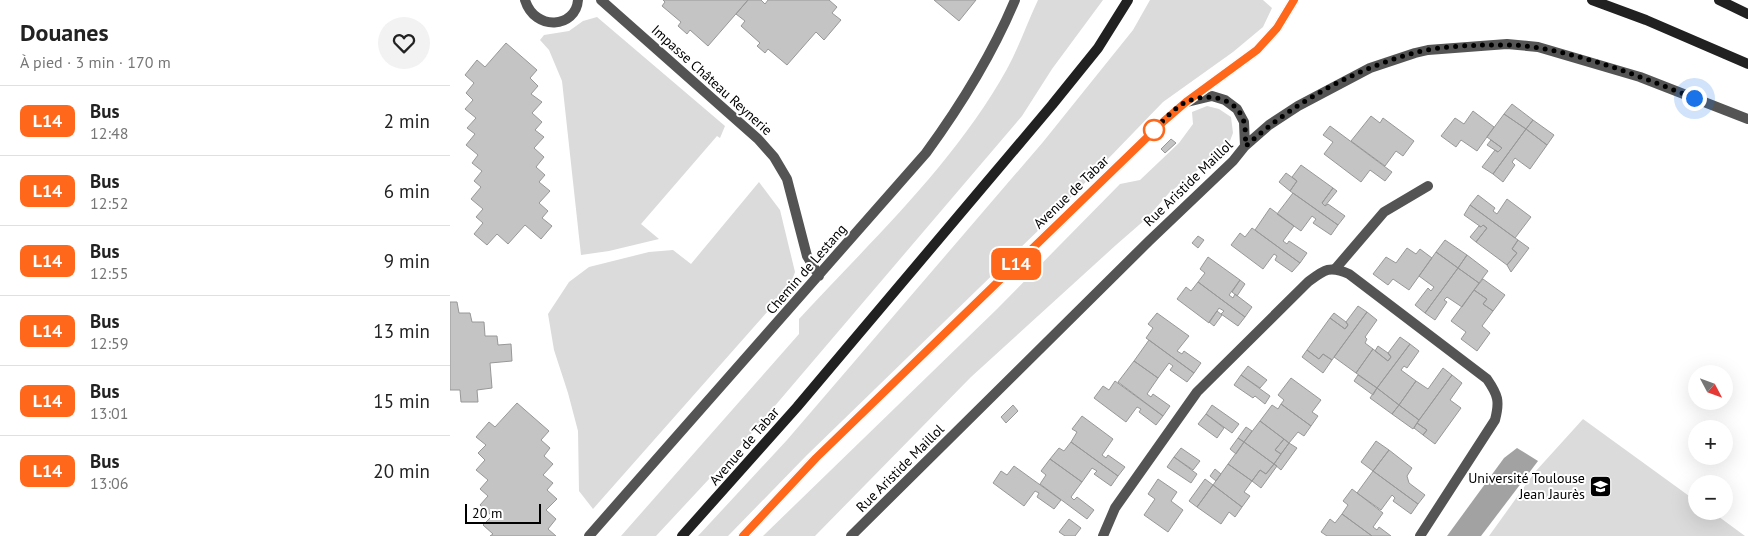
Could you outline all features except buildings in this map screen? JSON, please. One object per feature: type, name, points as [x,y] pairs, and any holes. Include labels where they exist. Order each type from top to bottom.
[{"type":"main road","name":"Avenue de Tabar","points":[[682,536],[797,407],[1052,105],[1098,48],[1128,0]]},
{"type":"main road","name":"Avenue de Tabar","points":[[743,536],[816,458],[1164,121],[1186,102],[1257,50],[1277,28],[1294,0]]},
{"type":"main road","points":[[1592,0],[1646,20],[1748,64]]},
{"type":"main road","points":[[1719,0],[1748,14]]},
{"type":"street","points":[[525,0],[528,9],[535,17],[543,22],[556,23],[569,17],[578,4],[578,0]]},
{"type":"street","name":"Impasse Château Reynerie","points":[[601,0],[758,139],[774,158],[786,179],[807,256],[819,276]]},
{"type":"street","name":"Chemin de Lestang","points":[[589,536],[926,153],[957,111],[993,51],[1015,0]]},
{"type":"street","name":"Rue Aristide Maillol","points":[[851,536],[1149,240],[1269,125],[1298,106],[1370,68],[1415,52],[1507,44],[1538,47],[1640,77],[1748,119]]},
{"type":"street","points":[[1186,102],[1212,96],[1225,100],[1237,109],[1244,122],[1246,146]]},
{"type":"street","points":[[1336,268],[1384,212],[1428,186]]},
{"type":"street","points":[[1104,536],[1115,508],[1197,392],[1308,282],[1323,270],[1336,268],[1349,274],[1486,379],[1496,391],[1499,405],[1495,420],[1420,536]]},
{"type":"shaded area","points":[[1038,0],[1103,0],[1052,69],[1022,116],[750,435],[656,536],[621,536],[799,334],[799,319],[910,200],[962,137],[986,104],[1007,69]]},
{"type":"shaded area","points":[[1150,0],[1263,0],[1272,8],[1263,27],[1233,52],[1163,102],[1047,222],[806,456],[728,536],[698,536],[787,440],[1043,142],[1133,30]]},
{"type":"shaded area","points":[[597,17],[725,126],[720,138],[717,136],[641,224],[659,239],[609,251],[581,255],[562,81],[549,50],[540,40],[544,35],[569,31],[583,21]]},
{"type":"shaded area","points":[[1207,106],[1219,109],[1231,117],[1233,133],[1228,146],[1169,193],[1147,218],[971,377],[815,536],[763,536],[997,309],[1120,184],[1140,180],[1179,143],[1193,124],[1192,112]]},
{"type":"shaded area","points":[[759,182],[780,210],[795,272],[790,286],[593,509],[579,491],[578,431],[554,350],[548,314],[569,282],[589,267],[649,252],[673,250],[691,264]]},
{"type":"shaded area","name":"Université Toulouse Jean Jaurès","points":[[1583,419],[1688,495],[1688,520],[1723,520],[1745,536],[1489,536],[1535,472]]},
{"type":"shaded area","points":[[1517,448],[1538,461],[1481,536],[1447,536],[1504,458]]},
{"type":"bus line","name":"L14","points":[[743,536],[816,458],[1164,121],[1226,71],[1257,50],[1277,28],[1294,0]]},
{"type":"place","name":"Université Toulouse Jean Jaurès","points":[[1601,486]]},
{"type":"route","points":[[1154,130],[1152,132],[1186,102],[1212,96],[1225,100],[1237,109],[1244,122],[1246,146],[1269,125],[1298,106],[1326,89],[1370,68],[1415,52],[1469,46],[1507,44],[1538,47],[1640,77],[1694,98]]}]
